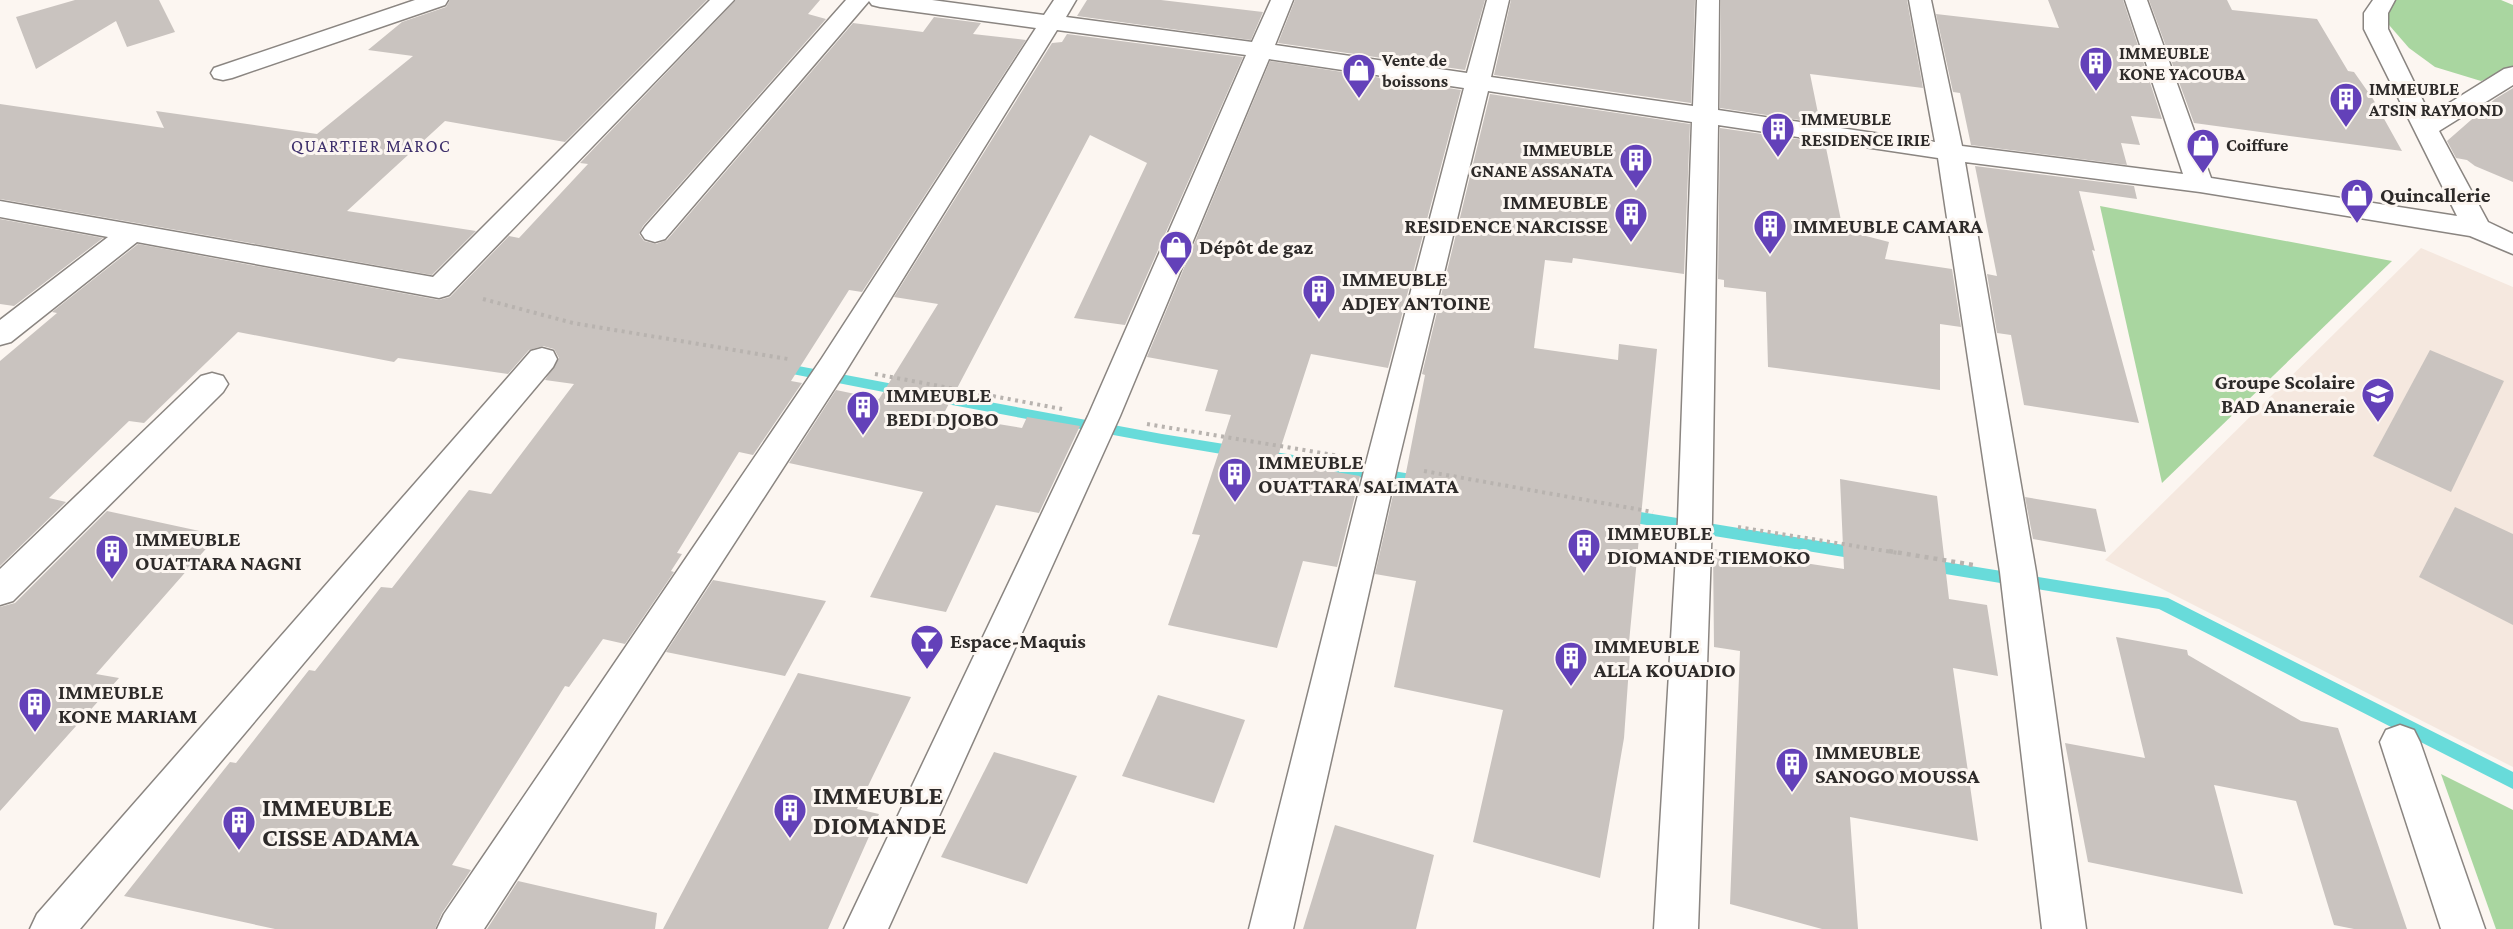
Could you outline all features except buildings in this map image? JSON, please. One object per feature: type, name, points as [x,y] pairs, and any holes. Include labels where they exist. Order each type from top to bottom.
[{"type":"street","points":[[223,73],[437,0]]},
{"type":"street","points":[[0,209],[439,288],[723,0]]},
{"type":"street","points":[[655,233],[858,0]]},
{"type":"street","points":[[880,0],[1058,12],[1259,50],[1478,83],[1950,152],[2200,184],[2477,228],[2513,246]]},
{"type":"street","points":[[866,929],[1104,416],[1282,0]]},
{"type":"street","points":[[1271,929],[1382,464],[1498,0]]},
{"type":"street","points":[[1676,929],[1695,520],[1707,116],[1708,0]]},
{"type":"street","points":[[1920,0],[1950,152],[2018,572],[2064,929]]},
{"type":"street","points":[[2136,0],[2200,184]]},
{"type":"street","points":[[2384,0],[2376,14],[2376,29],[2477,228]]},
{"type":"street","points":[[459,929],[833,366],[1058,12]]},
{"type":"street","points":[[2425,129],[2513,74]]},
{"type":"street","points":[[0,335],[131,233]]},
{"type":"street","points":[[52,929],[542,359]]},
{"type":"street","points":[[0,591],[212,384]]},
{"type":"street","points":[[2400,742],[2463,929]]},
{"type":"path","points":[[439,288],[573,323],[833,366],[1695,520],[2018,572]]},
{"type":"shaded area","name":"Groupe Scolaire BAD Ananeraie","points":[[2421,248],[2513,287],[2513,767],[2105,560]]},
{"type":"green space","points":[[2386,0],[2501,0],[2513,5],[2513,68],[2481,81],[2435,67],[2409,48],[2383,18]]},
{"type":"green space","points":[[2100,206],[2392,261],[2162,483]]},
{"type":"green space","points":[[2441,774],[2513,810],[2513,929],[2496,929]]},
{"type":"waterway","points":[[777,367],[904,391]]},
{"type":"waterway","points":[[930,396],[1162,439],[1424,482]]},
{"type":"waterway","points":[[1622,515],[1862,554]]},
{"type":"waterway","points":[[1927,565],[2162,603],[2513,781]]},
{"type":"place","name":"IMMEUBLE KONE YACOUBA","points":[[2096,92]]},
{"type":"place","name":"Vente de boissons","points":[[1359,99]]},
{"type":"place","name":"IMMEUBLE ATSIN RAYMOND","points":[[2346,128]]},
{"type":"place","name":"IMMEUBLE RESIDENCE IRIE","points":[[1778,158]]},
{"type":"place","name":"Coiffure","points":[[2203,174]]},
{"type":"place","name":"IMMEUBLE GNANE ASSANATA","points":[[1636,189]]},
{"type":"place","name":"Quincallerie","points":[[2357,224]]},
{"type":"place","name":"IMMEUBLE RESIDENCE NARCISSE","points":[[1631,243]]},
{"type":"place","name":"IMMEUBLE CAMARA","points":[[1770,255]]},
{"type":"place","name":"Dépôt de gaz","points":[[1176,276]]},
{"type":"place","name":"IMMEUBLE ADJEY ANTOINE","points":[[1319,320]]},
{"type":"place","name":"Groupe Scolaire BAD Ananeraie","points":[[2378,423]]},
{"type":"place","name":"IMMEUBLE BEDI DJOBO","points":[[863,436]]},
{"type":"place","name":"IMMEUBLE OUATTARA SALIMATA","points":[[1235,503]]},
{"type":"place","name":"IMMEUBLE DIOMANDE TIEMOKO","points":[[1584,574]]},
{"type":"place","name":"IMMEUBLE OUATTARA NAGNI","points":[[112,580]]},
{"type":"place","name":"Espace-Maquis","points":[[927,670]]},
{"type":"place","name":"IMMEUBLE ALLA KOUADIO","points":[[1571,687]]},
{"type":"place","name":"IMMEUBLE KONE MARIAM","points":[[35,733]]},
{"type":"place","name":"IMMEUBLE SANOGO MOUSSA","points":[[1792,793]]},
{"type":"place","name":"IMMEUBLE DIOMANDE","points":[[790,839]]},
{"type":"place","name":"IMMEUBLE CISSE ADAMA","points":[[239,851]]},
{"type":"district","name":"QUARTIER MAROC","points":[[371,146]]}]
